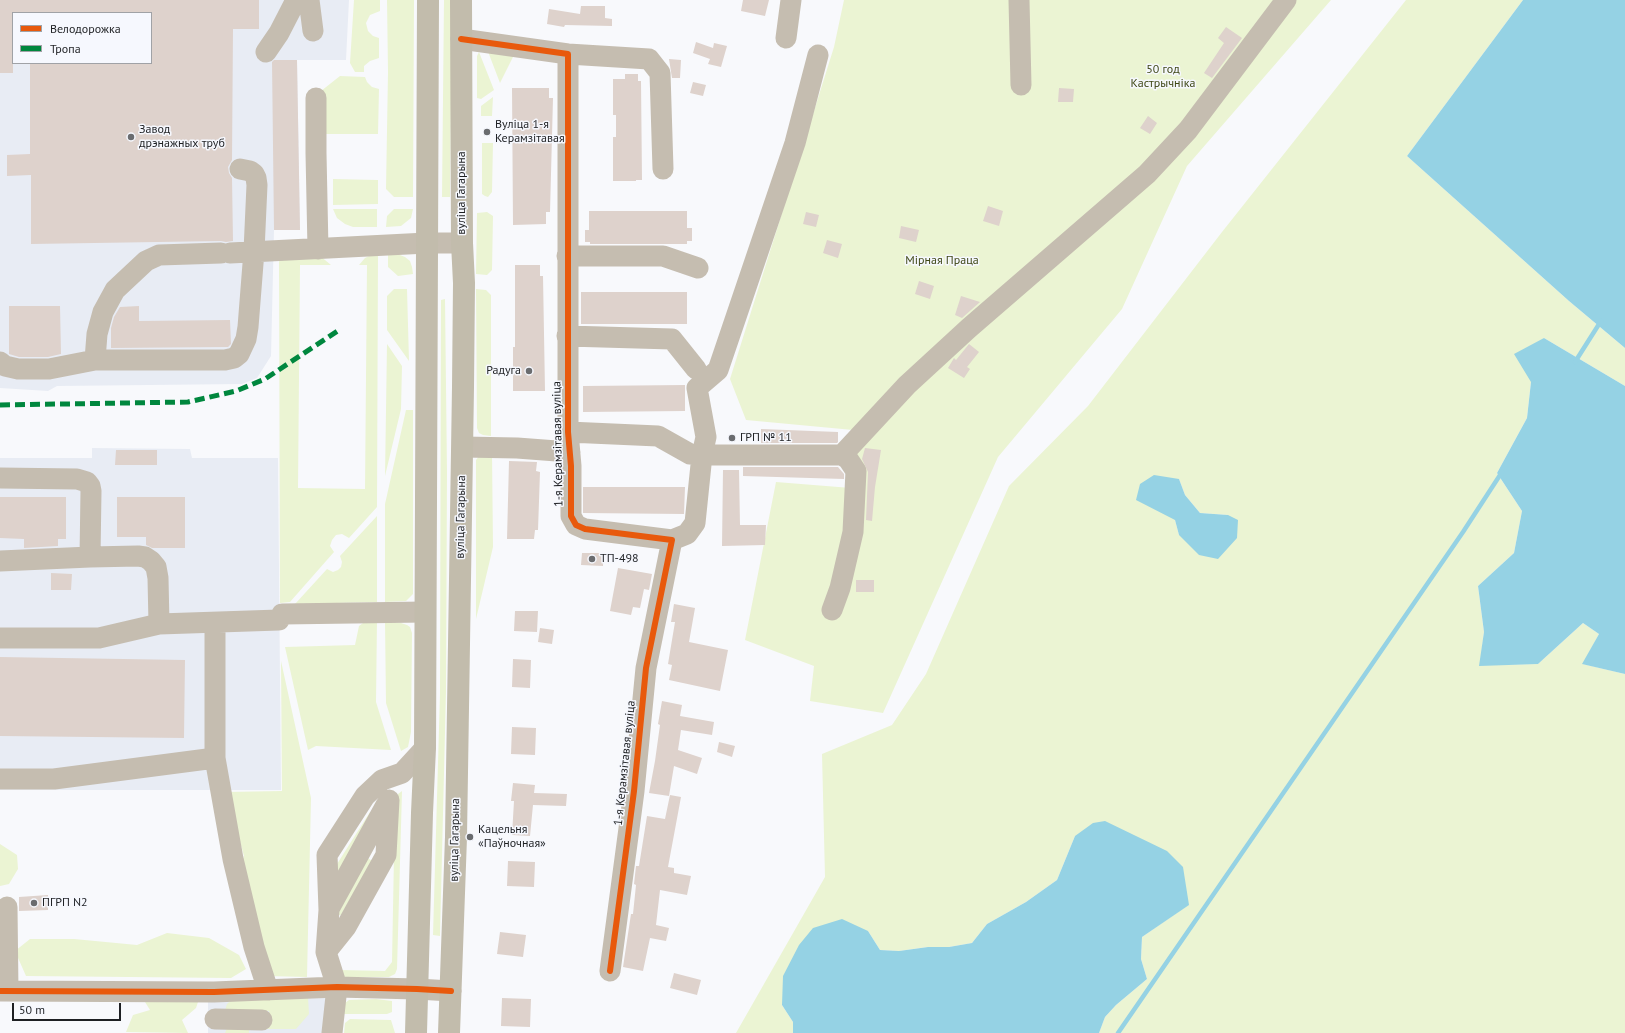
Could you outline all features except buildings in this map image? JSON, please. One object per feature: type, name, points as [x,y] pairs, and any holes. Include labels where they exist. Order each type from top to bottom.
[{"type":"main road","points":[[416,1033],[425,748],[428,0]]},
{"type":"main road","name":"вуліца Гагарына","points":[[449,1033],[456,829],[463,447],[464,283],[462,243],[461,0]]},
{"type":"street","points":[[266,52],[279,33],[296,0]]},
{"type":"street","points":[[308,0],[313,31]]},
{"type":"street","points":[[786,38],[791,0]]},
{"type":"street","points":[[1019,0],[1021,85]]},
{"type":"street","points":[[842,455],[912,380],[969,328],[1147,174],[1188,130],[1286,0]]},
{"type":"street","points":[[461,39],[568,54],[649,59],[660,73],[663,169]]},
{"type":"street","name":"1-я Керамзітавая вуліца","points":[[568,54],[567,336],[571,516],[576,525],[585,529],[672,540],[646,668],[634,791],[610,971]]},
{"type":"street","points":[[672,540],[687,534],[694,523],[702,455],[706,437],[696,388],[718,370],[795,144],[818,55]]},
{"type":"street","points":[[316,98],[318,248]]},
{"type":"street","points":[[0,362],[6,366],[18,369],[49,369],[95,360],[225,360],[234,358],[239,354],[246,339],[248,327],[254,252],[256,178],[250,171],[240,169]]},
{"type":"street","points":[[95,360],[97,334],[104,312],[115,290],[146,261],[159,255],[254,252],[427,243],[462,243]]},
{"type":"street","points":[[568,256],[663,256],[698,268]]},
{"type":"street","points":[[567,336],[672,339],[696,369]]},
{"type":"street","points":[[463,447],[517,448],[569,442],[658,436],[690,454],[842,455],[848,459],[856,471],[853,532],[840,588],[832,610]]},
{"type":"street","points":[[0,478],[78,479],[87,482],[90,486],[91,492],[90,557]]},
{"type":"street","points":[[0,561],[90,557],[145,557],[156,567],[158,578],[159,624]]},
{"type":"street","points":[[0,638],[99,638],[159,624],[279,620],[282,614],[425,612]]},
{"type":"street","points":[[216,622],[215,758],[233,858],[254,947],[268,990]]},
{"type":"street","points":[[329,910],[389,800],[402,772],[425,748]]},
{"type":"street","points":[[0,779],[54,779],[215,758]]},
{"type":"street","points":[[328,1031],[337,987],[326,952],[329,910],[327,855],[365,796],[382,780],[402,772]]},
{"type":"street","points":[[326,952],[346,927],[386,855],[389,800]]},
{"type":"street","points":[[7,906],[4,991],[214,992],[337,987],[451,991]]},
{"type":"street","points":[[214,992],[215,1026],[262,1020]]},
{"type":"shaded area","points":[[0,0],[349,0],[346,60],[297,60],[300,230],[274,230],[271,356],[257,378],[242,384],[57,386],[48,391],[0,388]]},
{"type":"shaded area","points":[[92,448],[190,449],[192,458],[278,458],[281,790],[0,790],[0,458],[92,458]]},
{"type":"shaded area","points":[[208,995],[338,996],[338,1033],[208,1033]]},
{"type":"green space","points":[[354,0],[380,0],[380,11],[370,15],[366,23],[368,31],[373,36],[379,38],[379,58],[370,61],[364,66],[364,72],[355,72],[350,63]]},
{"type":"green space","points":[[387,0],[414,0],[413,197],[394,197],[386,189],[388,72]]},
{"type":"green space","points":[[444,0],[452,0],[450,197],[442,197]]},
{"type":"green space","name":"Мірная Праца","points":[[844,0],[1331,0],[1187,166],[1122,309],[998,457],[883,713],[810,701],[814,666],[745,640],[776,482],[851,488],[853,430],[746,420],[730,379],[834,47]]},
{"type":"green space","points":[[1406,0],[1523,0],[1407,156],[1569,301],[1625,348],[1625,386],[1544,338],[1531,382],[1527,418],[1497,473],[1522,511],[1514,553],[1478,586],[1484,632],[1480,665],[1538,664],[1583,623],[1599,634],[1583,664],[1625,674],[1625,1033],[1099,1033],[1105,1017],[1116,1005],[1147,979],[1141,959],[1142,937],[1188,905],[1186,890],[1075,836],[1057,880],[1026,902],[987,924],[972,943],[949,947],[928,947],[899,951],[880,950],[868,931],[782,1005],[793,1022],[793,1033],[736,1033],[825,877],[822,754],[892,725],[926,674],[1009,486],[1088,406],[1222,232]],"holes":[[[1179,479],[1185,495],[1200,513],[1228,515],[1179,535],[1175,520]]]},
{"type":"green space","points":[[487,49],[515,53],[500,83]]},
{"type":"green space","points":[[479,52],[494,90],[481,99],[477,98],[477,56]]},
{"type":"green space","points":[[340,76],[365,77],[367,82],[372,87],[379,89],[378,134],[323,134],[321,91]]},
{"type":"green space","points":[[493,97],[492,116],[481,116],[481,106]]},
{"type":"green space","points":[[482,143],[493,143],[492,192],[488,197],[482,194]]},
{"type":"green space","points":[[333,179],[378,180],[378,204],[333,205]]},
{"type":"green space","points":[[333,209],[377,209],[377,227],[353,227],[345,224],[337,218]]},
{"type":"green space","points":[[394,209],[413,209],[411,218],[401,226],[386,227],[387,216]]},
{"type":"green space","points":[[487,212],[493,216],[492,270],[487,275],[476,274],[477,213]]},
{"type":"green space","points":[[319,255],[331,265],[300,265],[298,488],[365,489],[367,265],[359,265],[365,258],[371,255],[378,255],[377,507],[349,538],[342,534],[336,535],[330,546],[334,552],[290,602],[280,603],[279,261],[296,256]]},
{"type":"green space","points":[[388,255],[400,255],[405,257],[410,261],[413,274],[398,276],[388,267]]},
{"type":"green space","points":[[394,289],[407,289],[409,361],[387,330],[387,296]]},
{"type":"green space","points":[[476,289],[486,290],[491,295],[491,436],[479,433],[477,428]]},
{"type":"green space","points":[[445,299],[447,472],[446,691],[440,936],[433,935],[440,694],[441,300]]},
{"type":"green space","points":[[387,344],[402,366],[401,409],[385,476]]},
{"type":"green space","points":[[406,410],[413,410],[413,594],[406,601],[385,602],[385,504]]},
{"type":"green space","points":[[492,453],[493,547],[476,619],[476,460],[480,455]]},
{"type":"green space","points":[[377,516],[377,602],[295,604],[327,569],[333,572],[341,567],[342,562],[340,556]]},
{"type":"green space","points":[[367,620],[377,620],[376,702],[391,750],[316,746],[308,750],[285,647],[355,645],[359,626]]},
{"type":"green space","points":[[385,622],[407,625],[410,627],[412,633],[411,732],[408,747],[401,751],[386,703]]},
{"type":"green space","points":[[281,661],[311,798],[307,977],[267,976],[240,866],[244,856],[226,792],[282,791]]},
{"type":"green space","points":[[402,791],[397,969],[395,974],[389,977],[343,977],[340,970],[385,971],[392,962],[395,802],[398,794]]},
{"type":"green space","points":[[370,812],[339,871],[336,871],[337,864]]},
{"type":"green space","points":[[0,844],[17,855],[18,869],[9,884],[0,886]]},
{"type":"green space","points":[[368,858],[372,861],[341,915],[338,915],[337,911]]},
{"type":"green space","points":[[167,933],[209,938],[239,955],[246,969],[231,978],[26,976],[15,951],[30,939],[74,939],[137,945]]},
{"type":"green space","points":[[234,997],[308,997],[309,1014],[296,1029],[264,1029],[269,1023],[269,1011],[224,1014],[227,1004]]},
{"type":"green space","points":[[199,999],[196,1008],[182,1020],[188,1033],[126,1032],[133,1015],[150,1010],[145,1002]]},
{"type":"green space","points":[[376,999],[392,1001],[392,1012],[387,1014],[340,1014],[345,1003],[349,1000]]},
{"type":"green space","points":[[350,1019],[391,1020],[395,1033],[344,1033],[345,1023]]},
{"type":"green space","points":[[228,1026],[249,1030],[249,1033],[225,1033]]},
{"type":"water","points":[[1523,0],[1625,0],[1625,348],[1569,301],[1407,156]]},
{"type":"water","points":[[1544,338],[1625,386],[1625,674],[1582,664],[1599,634],[1583,623],[1538,664],[1479,666],[1484,632],[1478,586],[1514,553],[1522,511],[1497,473],[1527,418],[1531,382],[1514,354]]},
{"type":"water","points":[[1154,475],[1179,479],[1185,495],[1200,513],[1228,515],[1238,520],[1237,538],[1218,559],[1199,555],[1179,535],[1175,520],[1136,500],[1140,484]]},
{"type":"water","points":[[1105,821],[1167,851],[1183,867],[1189,905],[1142,937],[1141,959],[1147,979],[1116,1005],[1105,1017],[1099,1033],[793,1033],[793,1022],[782,1005],[783,976],[799,945],[813,928],[842,919],[868,931],[880,950],[899,951],[928,947],[949,947],[972,943],[987,924],[1026,902],[1057,880],[1075,836],[1093,823]]},
{"type":"waterway","points":[[1575,362],[1601,321]]},
{"type":"waterway","points":[[1118,1033],[1463,532],[1502,472]]},
{"type":"marked path","points":[[0,405],[188,402],[236,391],[265,379],[339,330]]},
{"type":"cycle path","points":[[461,39],[568,54],[568,432],[571,466],[571,516],[576,525],[585,529],[672,540],[646,668],[634,791],[610,971]]},
{"type":"cycle path","points":[[0,991],[214,992],[337,987],[451,991]]},
{"type":"place","name":"Вуліца 1-я Керамзітавая","points":[[487,132]]},
{"type":"place","name":"Завод дрэнажных труб","points":[[131,137]]},
{"type":"place","name":"Радуга","points":[[529,371]]},
{"type":"place","name":"ГРП № 11","points":[[732,438]]},
{"type":"place","name":"ТП-498","points":[[592,559]]},
{"type":"place","name":"Кацельня «Паўночная»","points":[[470,837]]},
{"type":"place","name":"ПГРП N2","points":[[34,903]]},
{"type":"park label","name":"50 год Кастрычніка","points":[[1163,77]]}]
